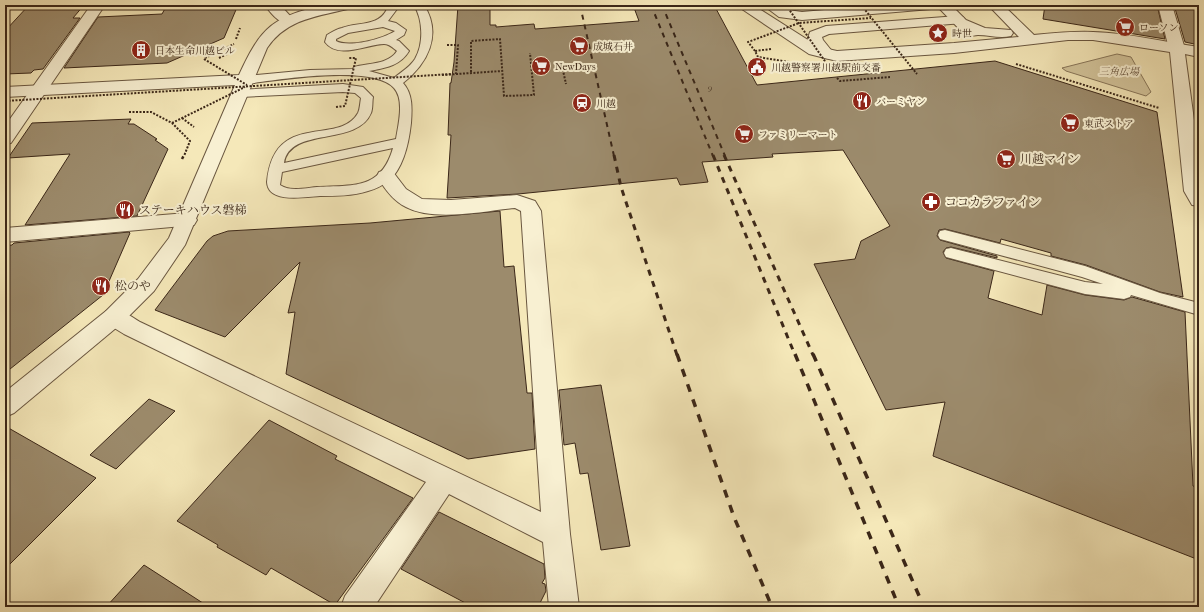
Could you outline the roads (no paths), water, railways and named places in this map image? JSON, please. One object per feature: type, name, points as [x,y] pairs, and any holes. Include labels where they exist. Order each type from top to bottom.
[{"type":"street","points":[[5,139],[98,5]]},
{"type":"street","points":[[272,5],[287,20]]},
{"type":"street","points":[[5,406],[114,317],[146,285],[162,265],[178,240],[266,36],[287,20],[347,5]]},
{"type":"street","points":[[743,5],[814,51],[827,55],[849,56],[954,48],[1027,35]]},
{"type":"street","points":[[770,5],[784,14],[802,16],[931,5]]},
{"type":"street","points":[[943,5],[968,30],[972,37],[968,44],[954,48]]},
{"type":"street","points":[[995,5],[1027,35]]},
{"type":"street","points":[[1166,5],[1177,49],[1194,191],[1199,200]]},
{"type":"street","points":[[827,55],[816,41],[815,35],[826,30],[959,22],[988,33],[1093,36],[1130,40],[1199,52]]},
{"type":"street","points":[[5,106],[34,98],[245,86]]},
{"type":"street","points":[[5,92],[34,98]]},
{"type":"street","points":[[386,176],[400,195],[418,205],[440,207],[517,201],[528,206],[531,211],[556,534],[564,607]]},
{"type":"street","points":[[5,235],[187,220]]},
{"type":"street","points":[[114,317],[132,328],[444,478],[556,534]]},
{"type":"street","points":[[356,607],[444,478]]},
{"type":"lane","points":[[371,25],[388,24],[401,30],[398,35],[386,41],[342,47],[334,46],[330,42],[331,37],[339,32],[383,21],[392,9],[389,5]]},
{"type":"lane","points":[[395,83],[421,58],[426,23],[425,15],[419,5]]},
{"type":"lane","points":[[245,86],[380,65],[400,56],[403,51],[400,46],[386,41]]},
{"type":"lane","points":[[245,86],[343,88],[358,90],[367,97],[366,112],[357,122],[342,129],[294,143],[281,153],[272,182],[274,187],[285,193],[294,194],[362,188],[378,182],[386,176],[394,166],[402,142],[405,99],[400,87],[395,83],[371,74],[341,72]]},
{"type":"lane","points":[[276,170],[402,142]]},
{"type":"lane","points":[[945,235],[1085,272],[1158,298],[1199,309]]},
{"type":"lane","points":[[951,253],[1085,288],[1158,298]]},
{"type":"railway","points":[[580,5],[614,156]]},
{"type":"railway","points":[[651,5],[713,156]]},
{"type":"railway","points":[[662,5],[725,156]]},
{"type":"railway","points":[[614,155],[621,187],[677,355]]},
{"type":"railway","points":[[713,155],[795,355]]},
{"type":"railway","points":[[724,155],[813,355]]},
{"type":"railway","points":[[677,354],[734,517],[772,607]]},
{"type":"railway","points":[[795,354],[899,607]]},
{"type":"railway","points":[[813,354],[924,607]]},
{"type":"place","name":"ローソン","points":[[1125,27]]},
{"type":"place","name":"時世","points":[[938,33]]},
{"type":"place","name":"成城石井","points":[[579,46]]},
{"type":"place","name":"日本生命川越ビル","points":[[141,50]]},
{"type":"place","name":"NewDays","points":[[541,66]]},
{"type":"place","name":"川越警察署川越駅前交番","points":[[757,67]]},
{"type":"place","name":"バーミヤン","points":[[862,101]]},
{"type":"place","name":"川越","points":[[582,103]]},
{"type":"place","name":"東武ストア","points":[[1070,123]]},
{"type":"place","name":"ファミリーマート","points":[[744,134]]},
{"type":"place","name":"川越マイン","points":[[1006,159]]},
{"type":"place","name":"ココカラファイン","points":[[931,202]]},
{"type":"place","name":"ステーキハウス磐梯","points":[[125,210]]},
{"type":"place","name":"松のや","points":[[101,286]]},
{"type":"park label","name":"三角広場","points":[[1119,71]]}]
